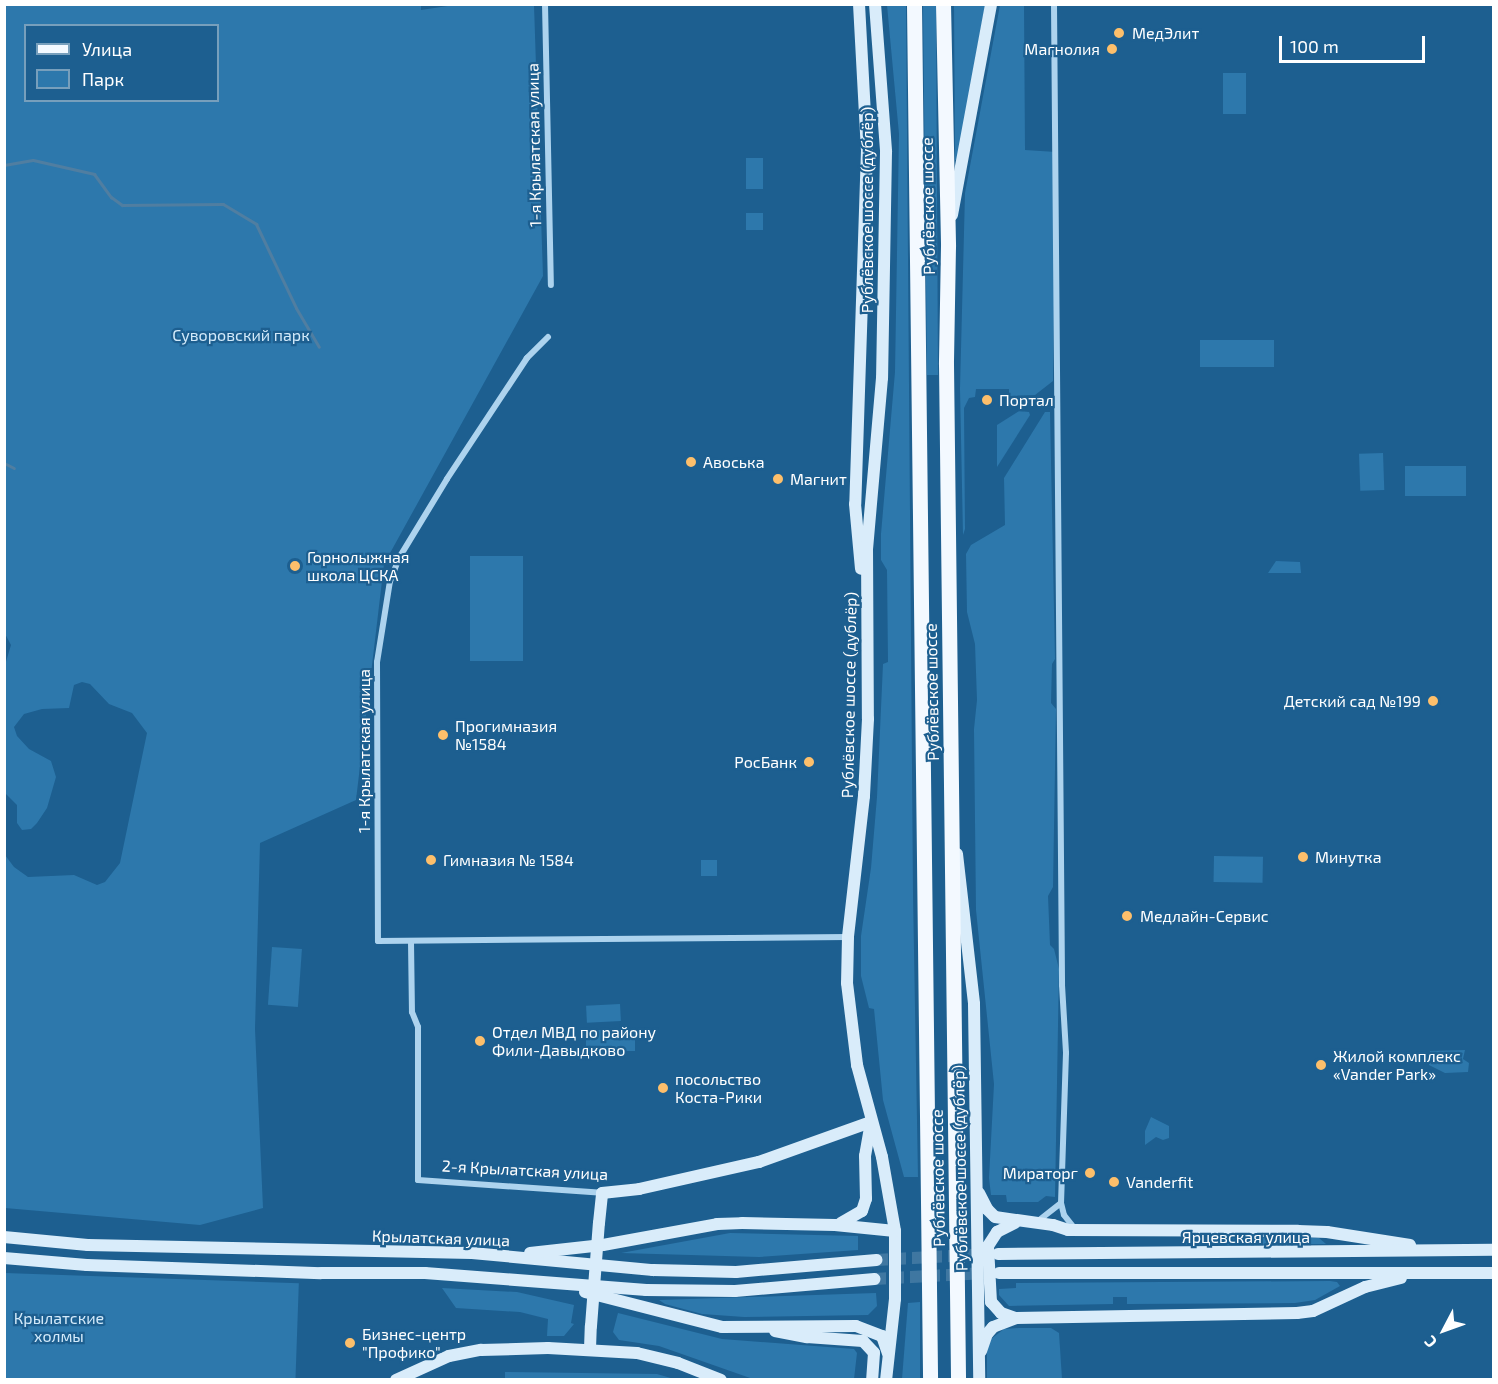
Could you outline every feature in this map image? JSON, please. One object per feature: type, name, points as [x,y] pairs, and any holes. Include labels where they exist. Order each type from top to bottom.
[{"type":"main road","points":[[859,4],[867,150],[866,233],[855,504],[857,547],[867,588]]},
{"type":"main road","name":"Рублёвское шоссе (дублёр)","points":[[875,4],[883,92],[886,164],[882,378],[869,513],[864,796],[848,937],[847,983],[851,1036],[888,1184],[895,1231],[895,1299],[890,1361],[886,1380]]},
{"type":"main road","name":"Рублёвское шоссе","points":[[914,4],[930,1380]]},
{"type":"main road","name":"Рублёвское шоссе","points":[[943,4],[948,246],[958,1380]]},
{"type":"main road","points":[[948,246],[991,4]]},
{"type":"main road","name":"Рублёвское шоссе (дублёр)","points":[[952,813],[967,923],[974,1004],[978,1380]]},
{"type":"main road","points":[[835,1225],[849,1221],[862,1211],[866,1199],[865,1156],[871,1122]]},
{"type":"main road","name":"2-я Крылатская улица","points":[[602,1193],[639,1189],[759,1162],[871,1122]]},
{"type":"main road","points":[[977,1186],[982,1200],[995,1217],[1084,1232],[1327,1232],[1449,1251]]},
{"type":"main road","points":[[590,1349],[602,1193]]},
{"type":"main road","points":[[1019,1222],[1000,1229],[988,1246],[990,1302],[1001,1313],[1016,1318],[1297,1313],[1328,1306],[1384,1281],[1434,1272]]},
{"type":"main road","points":[[472,1253],[537,1252],[603,1245],[717,1224],[835,1225],[895,1231]]},
{"type":"main road","name":"Крылатская улица","points":[[4,1237],[88,1245],[472,1253],[653,1270],[736,1272],[876,1260]]},
{"type":"main road","name":"Ярцевская улица","points":[[998,1254],[1494,1250]]},
{"type":"main road","points":[[4,1257],[87,1264],[321,1273],[425,1273],[646,1290],[735,1291],[874,1279]]},
{"type":"main road","points":[[999,1273],[1494,1273]]},
{"type":"main road","points":[[535,1280],[722,1327],[756,1328],[791,1325],[867,1328],[882,1336],[890,1361]]},
{"type":"main road","points":[[978,1361],[984,1342],[993,1327],[1016,1318]]},
{"type":"main road","points":[[756,1328],[807,1337],[863,1341],[873,1353],[872,1380]]},
{"type":"main road","points":[[396,1380],[448,1356],[481,1350],[590,1349],[658,1357],[721,1380]]},
{"type":"street","name":"1-я Крылатская улица","points":[[545,4],[551,285]]},
{"type":"street","points":[[1054,4],[1062,963],[1066,1053],[1061,1203],[1069,1223],[1084,1232]]},
{"type":"street","name":"1-я Крылатская улица","points":[[411,942],[378,941],[377,662],[390,581],[399,558],[447,479],[527,357],[548,337]]},
{"type":"street","points":[[411,942],[848,937]]},
{"type":"street","name":"2-я Крылатская улица","points":[[411,942],[412,1012],[418,1027],[418,1180],[602,1193]]},
{"type":"street","points":[[1034,1222],[1046,1217],[1061,1203]]},
{"type":"green space","name":"Суворовский парк","points":[[461,4],[534,5],[543,276],[384,564],[356,800],[260,843],[255,1029],[263,1208],[200,1225],[5,1208],[5,855],[14,867],[28,877],[74,875],[97,885],[105,882],[120,863],[147,733],[132,713],[109,704],[90,684],[82,682],[74,685],[69,708],[42,709],[24,714],[14,727],[17,736],[29,749],[51,761],[56,777],[47,808],[31,829],[22,830],[17,823],[17,805],[4,792],[5,665],[11,645],[4,632],[5,5],[421,5],[421,10]]},
{"type":"green space","points":[[887,5],[906,5],[913,895],[918,1177],[904,1177],[883,1100],[874,1009],[869,1008],[861,976],[861,936],[871,868],[877,797],[883,664],[888,662],[887,570],[881,560],[881,534],[895,372],[899,134]]},
{"type":"green space","points":[[923,5],[936,5],[938,375],[927,375]]},
{"type":"green space","points":[[954,5],[985,5],[957,160],[955,160]]},
{"type":"green space","points":[[1000,5],[1024,5],[1025,150],[1056,152],[1053,381],[1035,395],[1009,396],[1009,389],[976,389],[975,397],[969,398],[964,408],[965,529],[963,535],[960,389],[965,193]]},
{"type":"green space","points":[[1223,73],[1246,73],[1246,114],[1223,114]]},
{"type":"green space","points":[[746,158],[763,158],[763,189],[746,189]]},
{"type":"green space","points":[[746,213],[763,213],[763,230],[746,230]]},
{"type":"green space","points":[[1200,340],[1274,340],[1274,367],[1200,367]]},
{"type":"green space","points":[[1019,411],[1029,412],[1030,415],[997,467],[997,425]]},
{"type":"green space","points":[[1045,412],[1050,412],[1055,659],[1052,664],[1051,703],[1056,709],[1053,887],[1048,896],[1050,945],[1054,949],[1059,969],[1055,1197],[1046,1196],[1038,1202],[1007,1202],[1006,1195],[991,1195],[989,1178],[994,1084],[976,910],[974,729],[977,700],[975,644],[967,612],[966,554],[971,545],[1005,525],[1004,478]]},
{"type":"green space","points":[[1383,453],[1384,490],[1360,491],[1359,454]]},
{"type":"green space","points":[[1405,466],[1466,466],[1466,496],[1405,496]]},
{"type":"green space","points":[[470,556],[523,556],[523,661],[470,661]]},
{"type":"green space","points":[[1276,561],[1300,562],[1301,573],[1268,573]]},
{"type":"green space","points":[[1214,856],[1263,857],[1263,883],[1214,882]]},
{"type":"green space","points":[[701,860],[717,860],[717,876],[701,876]]},
{"type":"green space","points":[[272,947],[302,949],[298,1007],[268,1005]]},
{"type":"green space","points":[[620,1004],[621,1021],[587,1023],[586,1006]]},
{"type":"green space","points":[[586,1030],[635,1030],[635,1051],[586,1051]]},
{"type":"green space","points":[[1465,1050],[1463,1059],[1469,1063],[1468,1072],[1445,1073],[1429,1065],[1430,1051]]},
{"type":"green space","points":[[1151,1117],[1169,1126],[1169,1138],[1163,1140],[1156,1137],[1145,1145],[1145,1131]]},
{"type":"green space","points":[[730,1233],[858,1236],[858,1250],[759,1257],[621,1253]]},
{"type":"green space","points":[[1187,1238],[1319,1238],[1326,1244],[1184,1245]]},
{"type":"green space","name":"Крылатские холмы","points":[[5,1273],[299,1283],[295,1380],[4,1379]]},
{"type":"green space","points":[[1337,1282],[1340,1286],[1315,1300],[1295,1303],[1127,1304],[1127,1297],[1113,1297],[1113,1304],[1009,1306],[999,1295],[999,1289],[1016,1288],[1016,1283]]},
{"type":"green space","points":[[442,1288],[517,1292],[574,1305],[571,1323],[574,1324],[564,1336],[547,1336],[548,1319],[520,1312],[456,1308]]},
{"type":"green space","points":[[876,1293],[877,1306],[868,1315],[744,1317],[702,1314],[665,1304],[659,1300]]},
{"type":"green space","points":[[920,1302],[920,1379],[902,1379],[908,1303]]},
{"type":"green space","points":[[618,1313],[722,1339],[854,1349],[857,1353],[854,1379],[753,1379],[659,1346],[619,1340],[613,1332]]},
{"type":"green space","points":[[1051,1328],[1059,1333],[1062,1379],[987,1379],[987,1348],[991,1339],[1004,1329]]},
{"type":"green space","points":[[505,1372],[657,1374],[674,1379],[505,1380]]},
{"type":"waterway","points":[[4,165],[33,160],[94,174],[111,197],[122,205],[223,204],[256,224],[296,308],[319,347]]},
{"type":"waterway","points":[[4,463],[14,468]]},
{"type":"tunnel","points":[[876,1260],[988,1254]]},
{"type":"tunnel","points":[[874,1279],[986,1273]]},
{"type":"place","name":"МедЭлит","points":[[1119,33]]},
{"type":"place","name":"Магнолия","points":[[1112,49]]},
{"type":"place","name":"Портал","points":[[987,400]]},
{"type":"place","name":"Авоська","points":[[691,462]]},
{"type":"place","name":"Магнит","points":[[778,479]]},
{"type":"place","name":"Горнолыжная школа ЦСКА","points":[[295,566]]},
{"type":"place","name":"Детский сад №199","points":[[1433,701]]},
{"type":"place","name":"Прогимназия №1584","points":[[443,735]]},
{"type":"place","name":"РосБанк","points":[[809,762]]},
{"type":"place","name":"Минутка","points":[[1303,857]]},
{"type":"place","name":"Гимназия № 1584","points":[[431,860]]},
{"type":"place","name":"Медлайн-Сервис","points":[[1127,916]]},
{"type":"place","name":"Отдел МВД по району Фили-Давыдково","points":[[480,1041]]},
{"type":"place","name":"Жилой комплекс «Vander Park»","points":[[1321,1065]]},
{"type":"place","name":"посольство Коста-Рики","points":[[663,1088]]},
{"type":"place","name":"Мираторг","points":[[1090,1173]]},
{"type":"place","name":"Vanderfit","points":[[1114,1182]]},
{"type":"place","name":"Бизнес-центр \"Профико\"","points":[[350,1343]]}]
